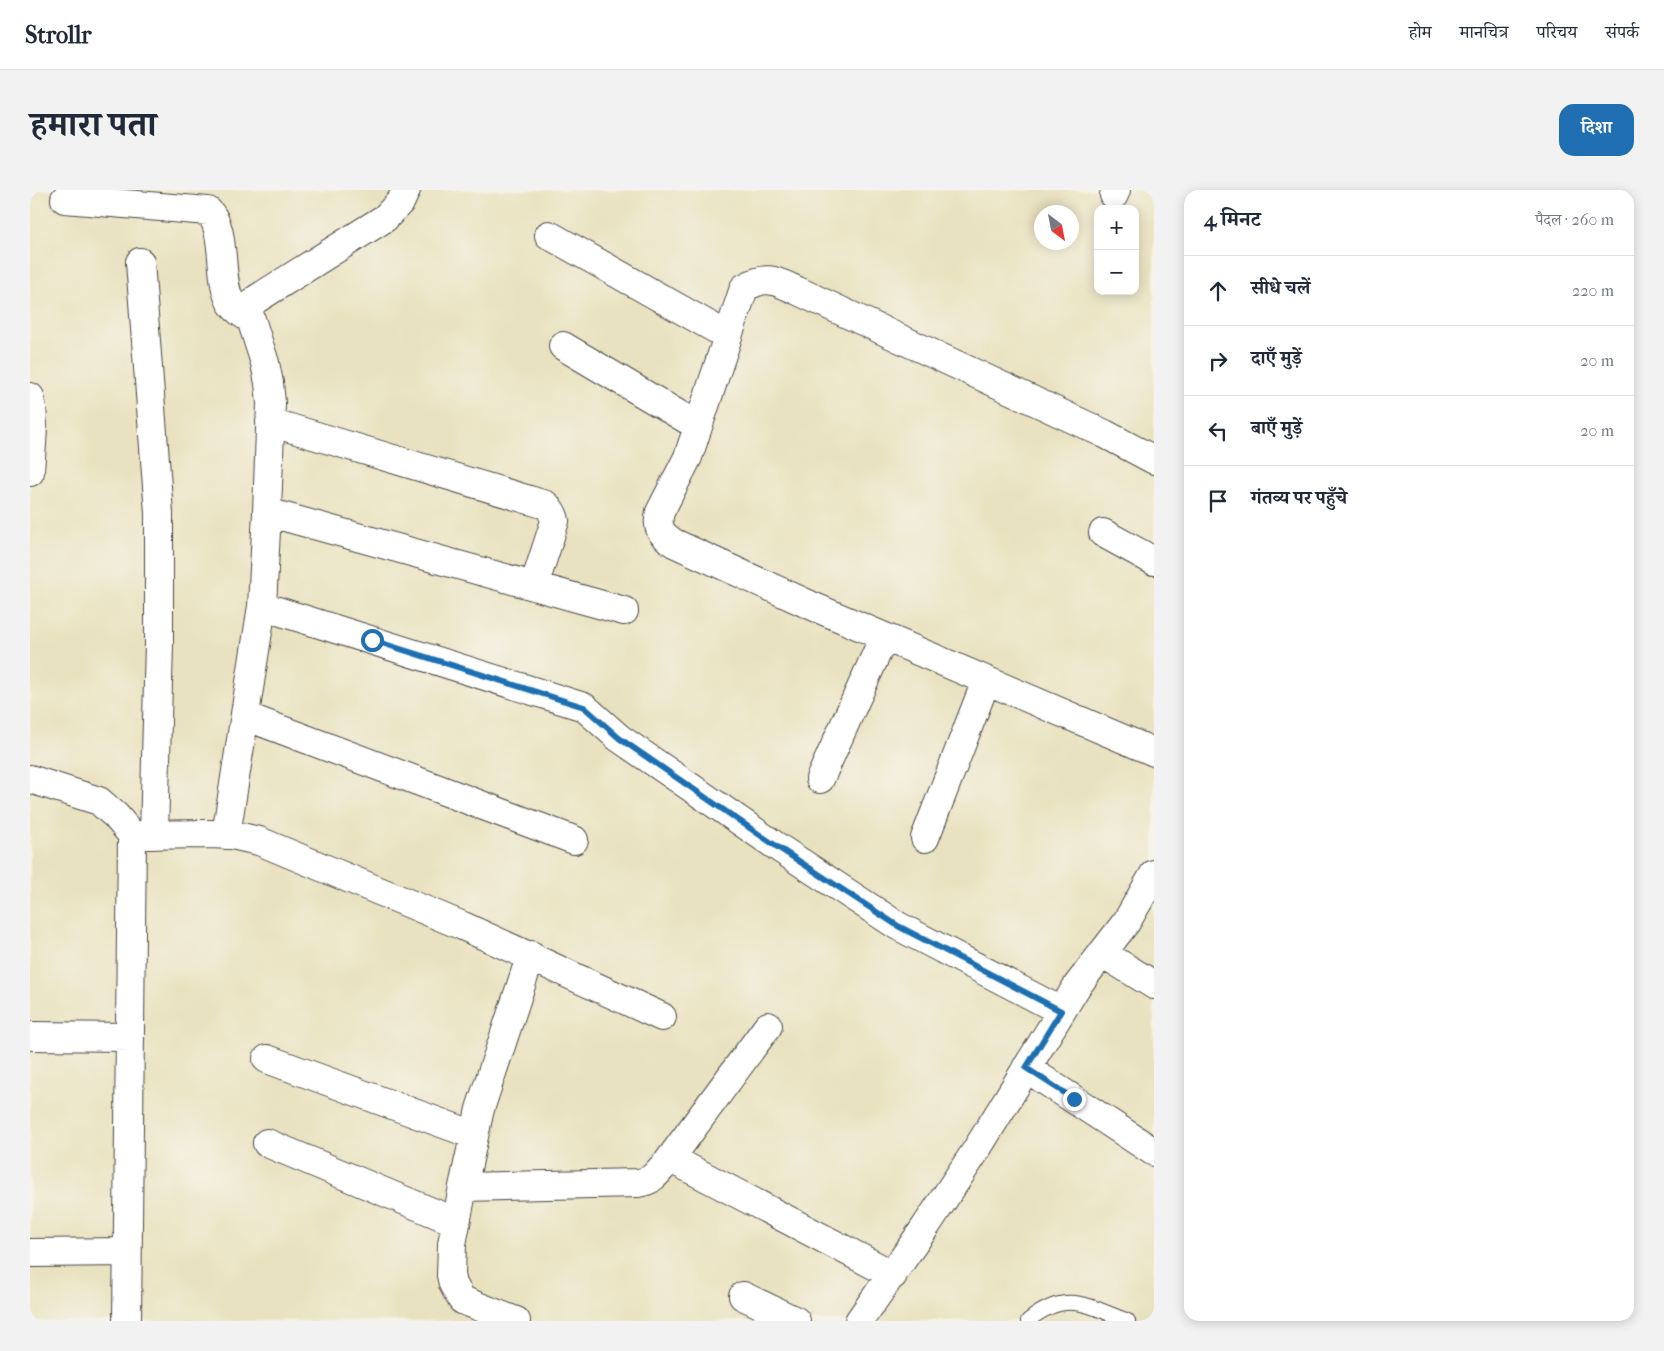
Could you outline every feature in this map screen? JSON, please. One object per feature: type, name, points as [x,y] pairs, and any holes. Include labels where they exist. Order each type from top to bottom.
[{"type":"street","points":[[226,835],[262,606],[267,512],[270,397],[265,363],[249,313],[250,306],[255,300],[385,218],[401,201],[406,190]]},
{"type":"street","points":[[65,199],[208,211],[216,221],[228,297],[236,309],[251,319]]},
{"type":"street","points":[[549,235],[728,336]]},
{"type":"street","points":[[127,1321],[130,1037],[143,835],[159,644],[159,513],[140,262]]},
{"type":"street","points":[[1154,460],[1087,426],[798,291],[771,280],[757,280],[744,288],[688,457],[660,512],[658,521],[664,536],[674,543],[810,605],[1154,752]]},
{"type":"street","points":[[563,346],[698,426]]},
{"type":"street","points":[[30,397],[33,420],[30,472]]},
{"type":"street","points":[[270,422],[546,506],[552,510],[555,521],[534,586]]},
{"type":"street","points":[[267,512],[624,611]]},
{"type":"street","points":[[1103,534],[1154,561]]},
{"type":"street","points":[[262,606],[584,707],[619,738],[779,848],[898,926],[1061,1011]]},
{"type":"street","points":[[820,779],[884,637]]},
{"type":"street","points":[[926,838],[986,681]]},
{"type":"street","points":[[245,716],[574,840]]},
{"type":"street","points":[[30,779],[100,801],[116,816],[143,835],[232,835],[259,841],[531,955],[662,1017]]},
{"type":"street","points":[[859,1321],[893,1275],[975,1152],[1077,986],[1127,921],[1154,874]]},
{"type":"street","points":[[1102,954],[1154,985]]},
{"type":"street","points":[[516,1321],[462,1300],[453,1284],[451,1275],[452,1244],[480,1109],[531,955]]},
{"type":"street","points":[[463,1187],[638,1183],[653,1178],[668,1163],[768,1026]]},
{"type":"street","points":[[30,1036],[130,1037]]},
{"type":"street","points":[[268,1059],[474,1135]]},
{"type":"street","points":[[1026,1068],[1154,1152]]},
{"type":"street","points":[[267,1143],[456,1222]]},
{"type":"street","points":[[668,1163],[673,1161],[679,1163],[893,1275]]},
{"type":"street","points":[[30,1253],[127,1252]]},
{"type":"street","points":[[743,1296],[796,1321]]},
{"type":"lane","points":[[1028,1321],[1049,1307],[1062,1302],[1077,1302],[1128,1321]]},
{"type":"route","points":[[372,640],[584,707],[619,738],[779,848],[898,926],[1061,1011],[1026,1068],[1074,1099]]}]
